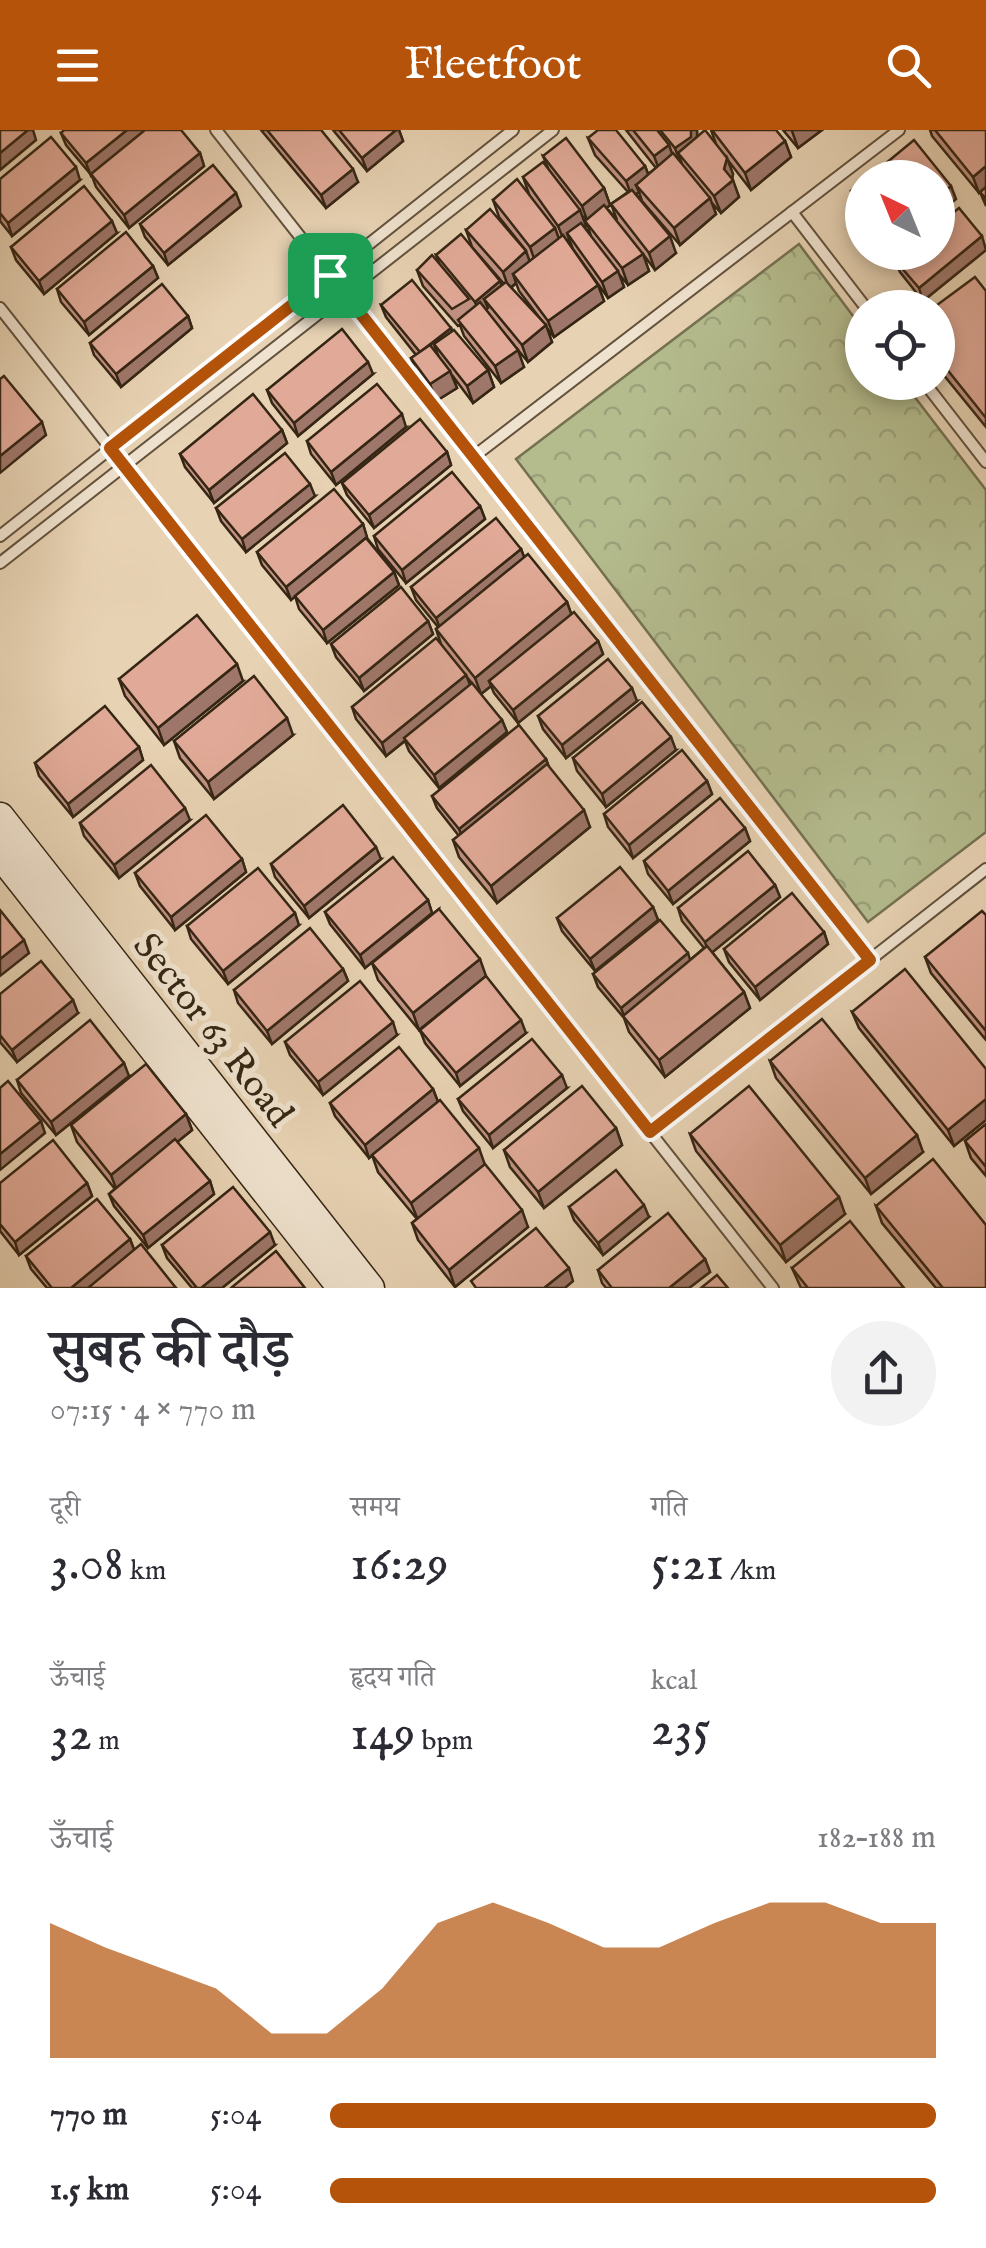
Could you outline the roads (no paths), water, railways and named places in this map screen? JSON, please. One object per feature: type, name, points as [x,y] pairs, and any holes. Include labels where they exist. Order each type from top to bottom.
[{"type":"street","name":"Sector 63 Road","points":[[0,817],[370,1288]]},
{"type":"street","name":"Sector 63 Road","points":[[0,854],[342,1288]]},
{"type":"lane","points":[[216,130],[870,960]]},
{"type":"lane","points":[[0,536],[513,130]]},
{"type":"lane","points":[[0,564],[553,130]]},
{"type":"lane","points":[[473,457],[899,130]]},
{"type":"lane","points":[[792,212],[852,290]]},
{"type":"lane","points":[[0,308],[773,1288]]},
{"type":"lane","points":[[938,400],[986,462]]},
{"type":"lane","points":[[650,1132],[986,869]]}]
